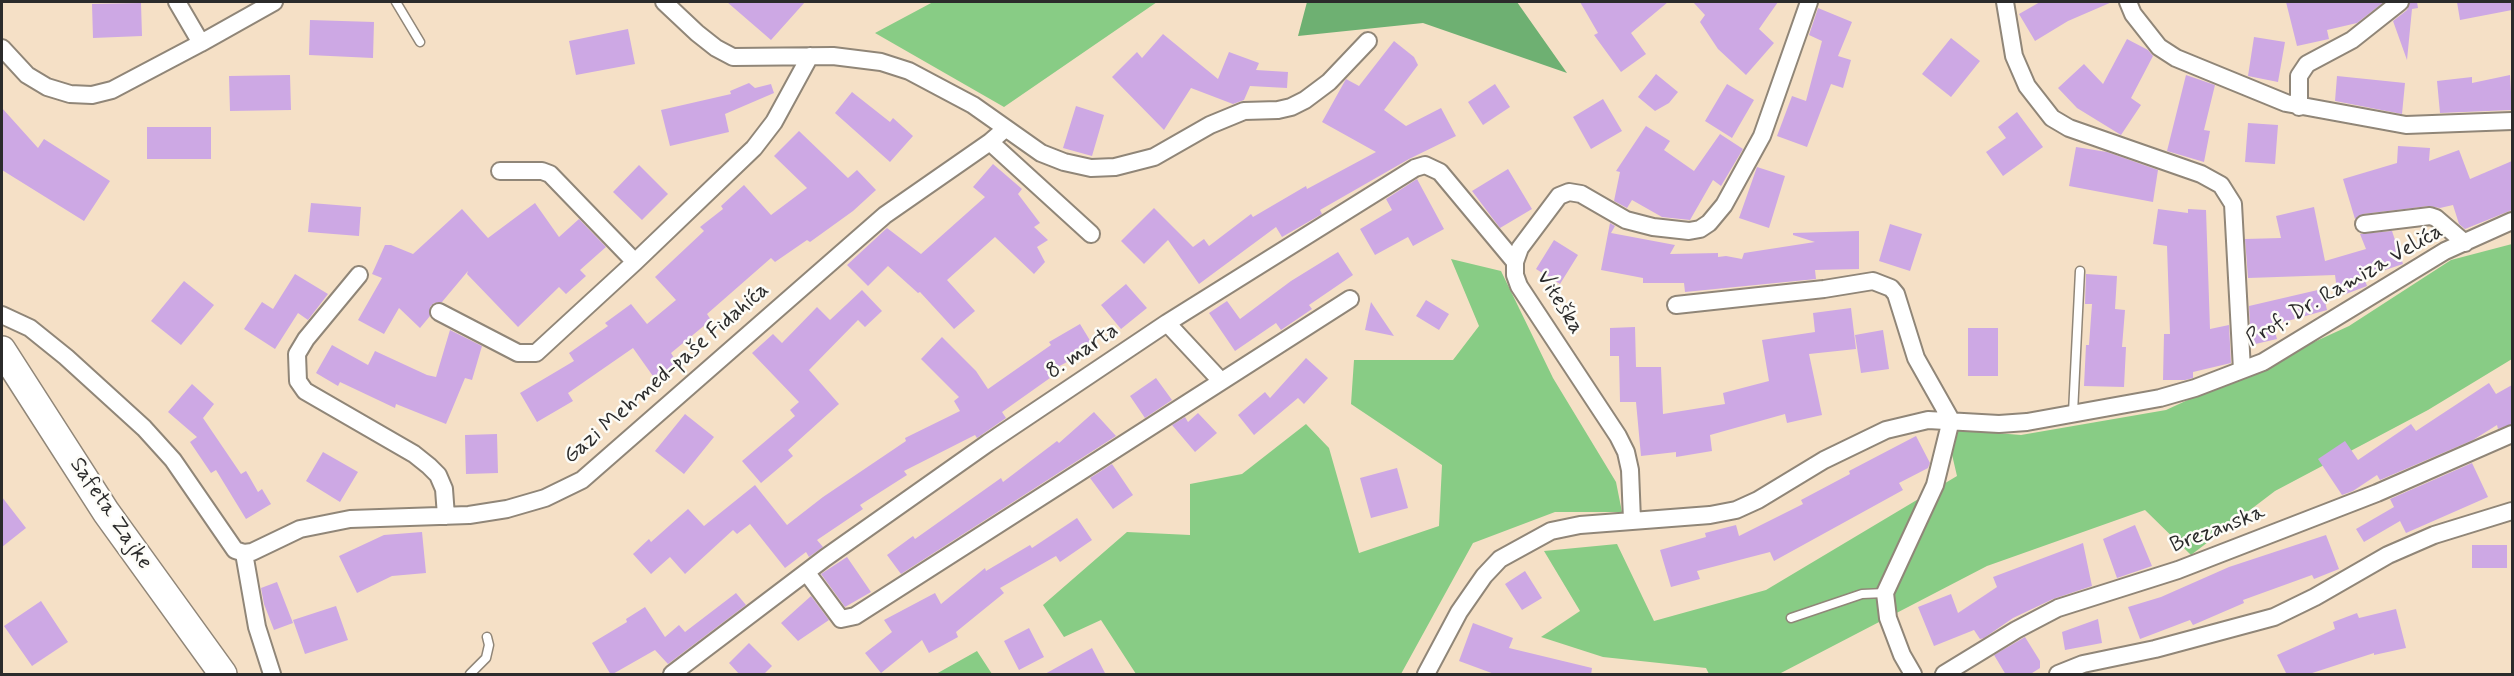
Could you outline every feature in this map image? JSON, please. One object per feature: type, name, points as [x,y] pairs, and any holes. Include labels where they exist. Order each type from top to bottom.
[{"type":"main road","name":"Safeta Zajke","points":[[2,350],[106,512],[223,675]]},
{"type":"street","points":[[177,2],[201,43]]},
{"type":"street","points":[[2,48],[27,75],[47,87],[70,94],[92,95],[112,90],[274,2]]},
{"type":"street","points":[[664,2],[716,48],[733,57],[859,57],[881,62],[909,71],[973,105],[1041,153],[1064,162],[1091,168],[1115,167],[1154,157],[1226,117],[1244,111],[1278,110],[1305,100],[1336,76],[1368,41]]},
{"type":"street","name":"Viteška","points":[[1632,520],[1630,470],[1626,452],[1618,436],[1519,286],[1515,275],[1515,262],[1520,248],[1559,196],[1569,192],[1581,194],[1626,220],[1653,227],[1689,231],[1700,229],[1709,223],[1724,205],[1762,135],[1809,2]]},
{"type":"street","points":[[2005,2],[2014,56],[2027,86],[2052,118],[2069,128],[2201,174],[2221,185],[2233,204],[2242,370]]},
{"type":"street","points":[[2128,2],[2133,14],[2159,47],[2176,58],[2299,107],[2406,125],[2512,121]]},
{"type":"street","points":[[2299,107],[2299,76],[2307,64],[2352,40],[2400,2]]},
{"type":"street","points":[[440,312],[518,353],[536,352],[635,262],[765,136],[810,56]]},
{"type":"street","name":"Gazi Mehmed-paše Fidahića","points":[[244,553],[252,552],[300,529],[326,523],[350,519],[469,515],[507,509],[545,498],[582,480],[885,215],[990,142],[1005,129]]},
{"type":"street","points":[[990,142],[1091,234]]},
{"type":"street","name":"8. marta","points":[[672,675],[807,573],[988,443],[1167,323],[1415,168],[1425,165],[1440,172],[1515,262]]},
{"type":"street","points":[[500,171],[542,171],[550,174],[635,262]]},
{"type":"street","points":[[2364,224],[2430,216],[2436,218],[2465,243]]},
{"type":"street","name":"Prof. Dr. Ramiza Velića","points":[[1632,520],[1710,515],[1736,510],[1758,500],[1824,460],[1886,430],[1928,420],[1999,424],[2027,422],[2160,398],[2195,388],[2272,357],[2445,251],[2512,221]]},
{"type":"street","points":[[359,276],[306,339],[297,354],[298,381],[305,391],[414,454],[429,466],[438,475],[444,489],[446,516]]},
{"type":"street","points":[[1676,305],[1824,289],[1873,281],[1891,288],[1896,294],[1916,358],[1950,420],[1935,485],[1885,593],[1888,618],[1902,655],[1913,675]]},
{"type":"street","points":[[807,573],[841,619],[855,616],[1350,299]]},
{"type":"street","points":[[2,315],[30,328],[66,357],[144,428],[174,460],[228,542],[235,550],[244,553],[257,627],[272,675]]},
{"type":"street","points":[[1167,323],[1221,381]]},
{"type":"street","name":"Brezanska","points":[[1944,675],[2016,630],[2058,608],[2178,570],[2355,502],[2512,434]]},
{"type":"street","points":[[2058,675],[2083,664],[2155,649],[2274,617],[2397,551],[2434,536],[2512,511]]},
{"type":"street","points":[[1426,675],[1459,612],[1484,576],[1500,559],[1551,531],[1632,520]]},
{"type":"lane","points":[[396,2],[420,42]]},
{"type":"lane","points":[[2073,413],[2080,271]]},
{"type":"lane","points":[[1791,618],[1862,594],[1885,593]]},
{"type":"lane","points":[[470,675],[486,657],[489,645],[487,637]]},
{"type":"green space","points":[[933,2],[1157,2],[1004,107],[875,33]]},
{"type":"green space","points":[[1307,2],[1517,2],[1567,73],[1423,23],[1298,36]]},
{"type":"green space","points":[[2512,244],[2512,359],[2428,410],[2275,491],[2191,555],[2145,510],[1987,566],[1779,674],[1709,674],[1706,668],[1603,657],[1541,637],[1580,611],[1544,551],[1617,544],[1654,621],[1766,590],[1957,476],[1946,429],[2021,435],[2166,410],[2349,326],[2451,260]]},
{"type":"green space","points":[[1451,259],[1501,271],[1553,378],[1616,482],[1622,512],[1555,512],[1473,543],[1401,674],[1136,674],[1101,620],[1064,637],[1043,605],[1127,532],[1190,535],[1190,484],[1242,474],[1306,424],[1329,448],[1359,553],[1439,526],[1442,465],[1351,404],[1354,360],[1453,360],[1479,326]]},
{"type":"green space","points":[[977,651],[992,674],[936,674]]},
{"type":"building","points":[[727,2],[805,2],[771,40]]},
{"type":"building","points":[[1580,2],[1668,2],[1631,33],[1646,54],[1621,72],[1594,35],[1598,33]]},
{"type":"building","points":[[1693,2],[1778,2],[1759,29],[1774,43],[1746,75],[1718,49],[1700,22],[1705,15]]},
{"type":"building","points":[[2040,2],[2112,2],[2068,21],[2035,41],[2019,14]]},
{"type":"building","points":[[2286,2],[2384,2],[2357,23],[2327,30],[2329,39],[2297,46]]},
{"type":"building","points":[[2410,2],[2417,2],[2418,8],[2412,9],[2407,60],[2393,21],[2407,10]]},
{"type":"building","points":[[2457,2],[2512,2],[2512,10],[2460,20]]},
{"type":"building","points":[[141,3],[142,36],[93,38],[92,4]]},
{"type":"building","points":[[1818,8],[1852,22],[1838,56],[1851,60],[1843,88],[1831,84],[1807,147],[1777,136],[1792,96],[1806,101],[1822,41],[1809,35]]},
{"type":"building","points":[[310,20],[374,22],[373,58],[309,55]]},
{"type":"building","points":[[628,29],[635,64],[576,75],[569,41]]},
{"type":"building","points":[[1163,34],[1218,79],[1229,52],[1259,63],[1256,70],[1288,72],[1287,88],[1250,86],[1244,100],[1233,104],[1191,88],[1164,130],[1112,77],[1137,52],[1142,58]]},
{"type":"building","points":[[2254,37],[2285,42],[2278,82],[2248,76]]},
{"type":"building","points":[[1951,38],[1980,61],[1951,97],[1922,74]]},
{"type":"building","points":[[2127,39],[2148,50],[2153,56],[2131,98],[2141,105],[2121,135],[2077,108],[2058,88],[2084,64],[2103,84]]},
{"type":"building","points":[[1394,41],[1414,57],[1418,65],[1384,110],[1406,126],[1441,108],[1456,136],[1409,159],[1320,210],[1322,214],[1282,237],[1276,227],[1199,284],[1168,240],[1144,264],[1121,241],[1154,208],[1193,247],[1204,239],[1209,246],[1251,214],[1253,217],[1306,186],[1307,189],[1376,152],[1322,122],[1346,79],[1359,86]]},
{"type":"building","points":[[1656,74],[1678,92],[1669,103],[1655,111],[1638,97]]},
{"type":"building","points":[[290,75],[291,110],[230,111],[229,76]]},
{"type":"building","points":[[2186,75],[2215,85],[2204,130],[2210,131],[2204,162],[2167,151]]},
{"type":"building","points":[[2510,75],[2512,110],[2440,113],[2437,81],[2472,77],[2472,83]]},
{"type":"building","points":[[2337,76],[2405,83],[2402,114],[2335,101]]},
{"type":"building","points":[[749,83],[755,88],[771,84],[774,93],[725,114],[729,132],[670,146],[661,110],[731,94],[730,91]]},
{"type":"building","points":[[1495,84],[1510,107],[1483,125],[1468,102]]},
{"type":"building","points":[[1727,84],[1754,100],[1732,138],[1705,121]]},
{"type":"building","points":[[852,92],[890,122],[893,118],[913,136],[890,162],[835,113]]},
{"type":"building","points":[[1603,99],[1622,131],[1591,149],[1573,117]]},
{"type":"building","points":[[1076,106],[1104,115],[1092,156],[1063,148]]},
{"type":"building","points":[[2,108],[38,148],[44,139],[110,181],[84,221],[2,170]]},
{"type":"building","points":[[2017,112],[2043,147],[2003,176],[1986,152],[2006,138],[1998,127]]},
{"type":"building","points":[[2248,123],[2278,125],[2275,164],[2245,162]]},
{"type":"building","points":[[1646,126],[1670,141],[1664,150],[1694,171],[1720,134],[1743,149],[1721,186],[1713,180],[1690,220],[1662,217],[1632,200],[1627,208],[1614,201],[1620,172],[1616,171]]},
{"type":"building","points":[[147,127],[211,127],[211,159],[147,159]]},
{"type":"building","points":[[799,131],[848,178],[857,170],[876,190],[853,211],[810,242],[807,240],[775,262],[771,258],[707,314],[711,320],[671,353],[678,364],[655,379],[633,348],[568,393],[573,401],[537,422],[520,393],[574,361],[569,353],[608,326],[605,323],[631,304],[647,324],[676,300],[655,277],[704,231],[700,227],[723,209],[721,206],[744,185],[771,215],[807,188],[774,156]]},
{"type":"building","points":[[2398,146],[2430,148],[2429,161],[2459,150],[2470,179],[2512,161],[2512,210],[2465,229],[2459,224],[2453,205],[2363,214],[2355,219],[2343,179],[2397,163]]},
{"type":"building","points":[[2076,147],[2107,152],[2158,170],[2153,202],[2069,186]]},
{"type":"building","points":[[993,164],[1022,189],[1018,194],[1040,223],[1034,227],[1048,240],[1037,247],[1045,262],[1034,274],[995,237],[947,280],[975,311],[954,329],[920,292],[918,293],[888,266],[868,286],[847,265],[887,228],[921,254],[985,197],[973,187]]},
{"type":"building","points":[[639,165],[668,194],[642,220],[613,192]]},
{"type":"building","points":[[1757,167],[1785,176],[1769,228],[1739,218]]},
{"type":"building","points":[[1508,169],[1532,209],[1500,228],[1472,191]]},
{"type":"building","points":[[1417,179],[1444,229],[1413,246],[1408,237],[1375,255],[1360,229],[1392,210],[1386,199]]},
{"type":"building","points":[[311,203],[361,207],[359,236],[308,232]]},
{"type":"building","points":[[535,203],[559,237],[579,219],[606,247],[580,270],[586,276],[566,294],[559,287],[518,327],[467,274],[468,271],[442,302],[434,303],[430,307],[430,316],[420,328],[399,308],[384,334],[358,320],[382,278],[372,274],[385,245],[391,245],[413,254],[462,209],[488,238]]},
{"type":"building","points":[[2314,207],[2325,261],[2366,249],[2360,234],[2392,231],[2403,264],[2364,277],[2367,286],[2338,297],[2335,275],[2248,278],[2245,239],[2281,238],[2276,216]]},
{"type":"building","points":[[2158,209],[2188,213],[2188,209],[2206,210],[2210,329],[2229,325],[2231,363],[2193,372],[2193,378],[2185,380],[2163,380],[2164,334],[2170,334],[2167,246],[2153,244]]},
{"type":"building","points":[[1610,223],[1615,226],[1611,233],[1675,245],[1670,254],[1718,253],[1718,257],[1742,259],[1744,253],[1815,242],[1793,235],[1793,233],[1859,231],[1859,269],[1815,270],[1816,279],[1685,292],[1684,283],[1643,283],[1643,278],[1601,270]]},
{"type":"building","points":[[1890,224],[1922,234],[1910,271],[1879,261]]},
{"type":"building","points":[[1554,240],[1578,255],[1560,284],[1536,269]]},
{"type":"building","points":[[1338,252],[1353,275],[1309,305],[1312,309],[1281,330],[1276,323],[1235,351],[1209,313],[1227,301],[1240,319],[1291,281]]},
{"type":"building","points":[[295,274],[328,294],[308,320],[298,313],[275,349],[244,329],[262,302],[273,309]]},
{"type":"building","points":[[2086,274],[2117,276],[2115,309],[2125,310],[2122,347],[2126,347],[2124,387],[2084,386],[2086,345],[2089,345],[2092,304],[2085,304]]},
{"type":"building","points":[[184,281],[214,305],[181,345],[151,321]]},
{"type":"building","points":[[1126,284],[1147,308],[1121,329],[1101,305]]},
{"type":"building","points":[[2322,289],[2327,310],[2273,325],[2277,339],[2251,345],[2249,306]]},
{"type":"building","points":[[862,290],[882,311],[865,327],[858,320],[809,370],[839,404],[788,450],[793,456],[761,483],[742,461],[795,416],[790,410],[799,402],[752,353],[773,334],[782,343],[817,307],[830,320]]},
{"type":"building","points":[[1426,300],[1449,314],[1439,330],[1416,316]]},
{"type":"building","points":[[1371,302],[1394,336],[1365,330]]},
{"type":"building","points":[[1851,308],[1856,349],[1809,354],[1822,415],[1787,423],[1785,414],[1710,435],[1712,451],[1676,457],[1676,452],[1641,456],[1636,402],[1620,402],[1619,356],[1610,356],[1610,328],[1635,327],[1636,367],[1661,367],[1663,414],[1725,404],[1723,393],[1769,381],[1762,340],[1815,332],[1813,313]]},
{"type":"building","points":[[1080,324],[1094,347],[1047,373],[1050,378],[1002,412],[1006,418],[977,438],[975,435],[904,471],[907,475],[860,505],[863,509],[817,540],[823,547],[809,557],[806,552],[785,568],[750,524],[737,534],[733,530],[685,574],[670,557],[651,574],[633,554],[649,539],[651,542],[688,509],[704,526],[755,485],[787,525],[823,497],[906,441],[905,438],[960,411],[954,401],[959,397],[921,359],[942,337],[976,371],[988,389],[1051,345],[1049,342]]},
{"type":"building","points":[[1968,328],[1998,328],[1998,376],[1968,376]]},
{"type":"building","points":[[450,330],[482,346],[472,380],[465,378],[446,424],[396,404],[395,408],[340,382],[338,386],[316,373],[332,345],[368,365],[375,351],[436,377]]},
{"type":"building","points":[[1883,330],[1889,369],[1861,373],[1855,335]]},
{"type":"building","points":[[1306,358],[1328,378],[1304,404],[1298,398],[1254,435],[1238,415],[1265,392],[1270,398]]},
{"type":"building","points":[[1156,378],[1172,400],[1145,418],[1130,396]]},
{"type":"building","points":[[2489,383],[2496,394],[2512,385],[2512,424],[2498,429],[2497,425],[2473,440],[2380,480],[2377,475],[2353,491],[2342,495],[2318,459],[2345,441],[2358,460],[2411,424],[2416,431]]},
{"type":"building","points":[[192,384],[214,404],[203,418],[241,474],[246,471],[258,492],[262,489],[271,504],[246,519],[216,470],[211,473],[190,442],[197,437],[168,412]]},
{"type":"building","points":[[1094,412],[1116,436],[901,574],[887,555],[913,536],[915,539],[1001,478],[1003,482],[1057,441],[1059,443]]},
{"type":"building","points":[[1198,413],[1217,433],[1195,452],[1172,425],[1185,417],[1188,422]]},
{"type":"building","points":[[685,414],[714,437],[684,474],[655,451]]},
{"type":"building","points":[[497,434],[498,473],[466,474],[465,435]]},
{"type":"building","points":[[1916,436],[1930,463],[1928,468],[1899,483],[1903,490],[1774,561],[1770,552],[1697,571],[1700,579],[1671,587],[1660,550],[1706,537],[1705,533],[1736,525],[1739,536],[1803,504],[1801,500],[1850,474],[1849,471]]},
{"type":"building","points":[[323,452],[358,472],[340,502],[306,481]]},
{"type":"building","points":[[2472,463],[2488,497],[2406,533],[2400,521],[2364,542],[2356,529],[2394,507],[2390,499]]},
{"type":"building","points":[[1112,464],[1133,495],[1113,509],[1090,478]]},
{"type":"building","points":[[1397,468],[1408,508],[1371,518],[1360,478]]},
{"type":"building","points":[[2,497],[26,528],[2,547]]},
{"type":"building","points":[[1077,518],[1092,540],[1060,562],[1056,556],[1000,588],[1004,593],[956,632],[958,637],[929,653],[922,640],[881,673],[865,653],[892,632],[884,620],[935,593],[941,604],[985,568],[986,571],[1030,545],[1032,548]]},
{"type":"building","points":[[2135,525],[2152,566],[2117,578],[2103,539]]},
{"type":"building","points":[[422,532],[426,573],[392,576],[357,593],[339,556],[384,535]]},
{"type":"building","points":[[2326,535],[2339,569],[2314,579],[2312,575],[2243,600],[2244,603],[2193,625],[2190,620],[2140,639],[2128,607],[2161,597],[2229,567]]},
{"type":"building","points":[[2083,543],[2092,586],[2053,599],[2013,618],[1984,638],[1980,639],[1974,630],[1934,646],[1918,607],[1951,594],[1958,613],[1997,587],[1993,577]]},
{"type":"building","points":[[2472,545],[2507,545],[2507,568],[2472,568]]},
{"type":"building","points":[[847,557],[871,592],[845,607],[821,574]]},
{"type":"building","points":[[1525,571],[1542,598],[1522,610],[1505,584]]},
{"type":"building","points":[[277,582],[293,623],[274,630],[264,604],[261,588]]},
{"type":"building","points":[[736,593],[746,605],[668,664],[655,650],[611,675],[592,643],[627,622],[626,619],[645,607],[665,637],[679,625],[685,632]]},
{"type":"building","points":[[811,596],[829,620],[798,641],[781,623]]},
{"type":"building","points":[[41,601],[68,642],[32,666],[4,626]]},
{"type":"building","points":[[336,606],[348,640],[305,654],[293,620]]},
{"type":"building","points":[[2396,609],[2406,648],[2374,655],[2374,653],[2306,675],[2287,675],[2277,655],[2335,629],[2333,622],[2357,613],[2359,618]]},
{"type":"building","points":[[2098,619],[2102,643],[2065,650],[2062,632]]},
{"type":"building","points":[[1473,623],[1513,638],[1509,648],[1592,668],[1591,675],[1497,675],[1459,661]]},
{"type":"building","points":[[1029,628],[1044,657],[1019,670],[1004,641]]},
{"type":"building","points":[[2025,637],[2040,661],[2040,668],[2029,675],[2006,675],[1994,655]]},
{"type":"building","points":[[749,643],[772,666],[763,675],[740,675],[729,663]]},
{"type":"building","points":[[1092,648],[1106,675],[1043,675]]}]
